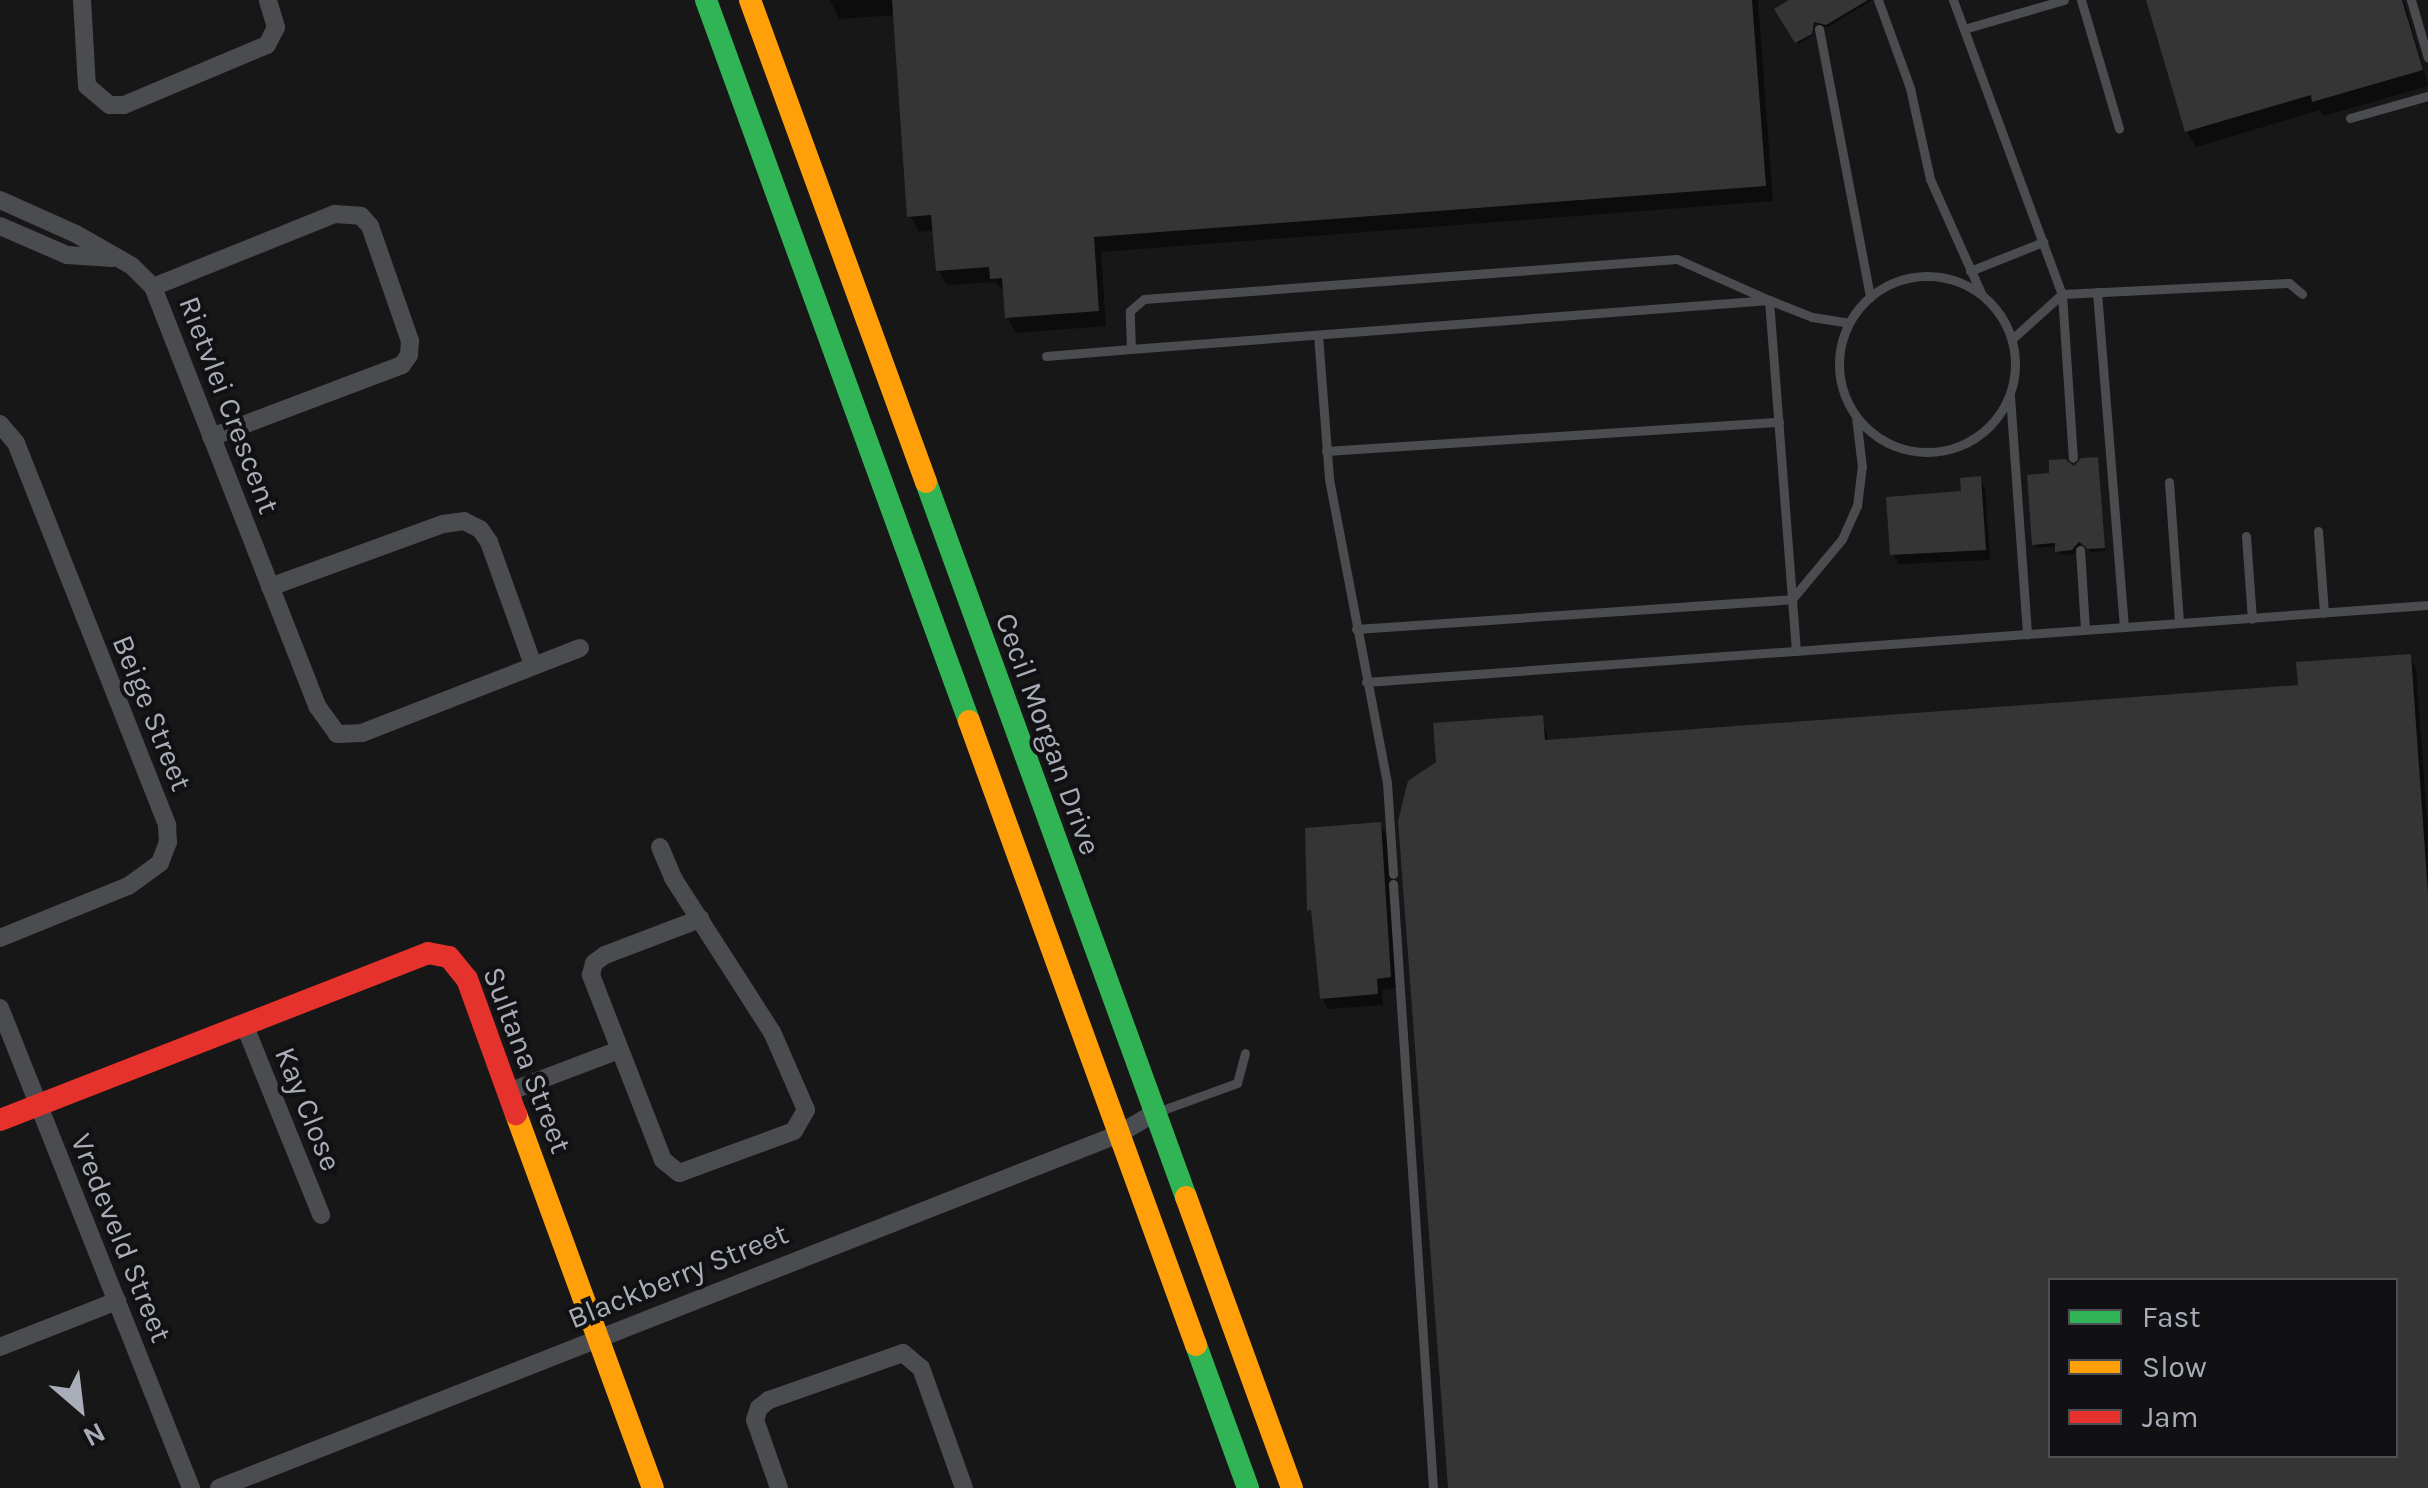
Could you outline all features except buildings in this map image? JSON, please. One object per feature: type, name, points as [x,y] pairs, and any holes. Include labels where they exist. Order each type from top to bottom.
[{"type":"street","points":[[82,0],[87,86],[110,104],[124,105],[267,44],[276,27],[268,0]]},
{"type":"street","points":[[706,0],[1248,1488]]},
{"type":"street","name":"Cecil Morgan Drive","points":[[750,0],[1292,1488]]},
{"type":"street","name":"Rietvlei Crescent","points":[[0,200],[118,258],[153,287],[316,706],[338,734],[362,734],[580,648]]},
{"type":"street","points":[[153,287],[335,214],[347,212],[370,226],[410,341],[409,354],[402,365],[212,438]]},
{"type":"street","points":[[0,226],[67,255],[118,258]]},
{"type":"street","name":"Beige Street","points":[[0,424],[16,444],[167,825],[168,842],[160,863],[128,886],[0,938]]},
{"type":"street","points":[[270,586],[443,524],[464,521],[480,528],[489,542],[533,665]]},
{"type":"street","points":[[660,847],[700,919],[772,1032],[805,1104],[803,1122],[794,1131],[692,1171],[672,1171],[663,1160],[592,980],[594,963],[700,919]]},
{"type":"street","name":"Sultana Street","points":[[0,1120],[417,956],[438,953],[463,970],[653,1488]]},
{"type":"street","name":"Vredeveld Street","points":[[0,1008],[191,1488]]},
{"type":"street","name":"Kay Close","points":[[244,1024],[321,1215]]},
{"type":"street","points":[[508,1092],[620,1050]]},
{"type":"street","name":"Blackberry Street","points":[[219,1488],[1118,1134],[1156,1112]]},
{"type":"street","points":[[0,1348],[116,1301]]},
{"type":"street","points":[[780,1488],[756,1420],[759,1408],[769,1400],[903,1354],[920,1368],[964,1488]]},
{"type":"lane","points":[[1878,0],[1910,88],[1930,179],[1982,295],[1995,308],[2012,339],[2015,357],[2010,393],[2027,634]]},
{"type":"lane","points":[[1952,0],[2062,294],[2073,458]]},
{"type":"lane","points":[[1964,30],[2064,0]]},
{"type":"lane","points":[[2081,0],[2119,128]]},
{"type":"lane","points":[[2411,0],[2428,58]]},
{"type":"lane","points":[[1819,29],[1870,296]]},
{"type":"lane","points":[[2350,118],[2428,96]]},
{"type":"lane","points":[[1970,271],[2044,242]]},
{"type":"lane","points":[[1131,349],[1130,311],[1144,300],[1677,259],[1812,318],[1849,322]]},
{"type":"lane","points":[[1356,629],[1792,600],[1842,539],[1857,506],[1862,467],[1856,417],[1840,380],[1839,361],[1849,322],[1870,296],[1891,284],[1938,276],[1982,295]]},
{"type":"lane","points":[[2012,339],[2062,294],[2288,283],[2302,294]]},
{"type":"lane","points":[[2097,292],[2124,628]]},
{"type":"lane","points":[[1046,356],[1769,300]]},
{"type":"lane","points":[[1769,300],[1796,651]]},
{"type":"lane","points":[[1318,335],[1326,451],[1387,782],[1433,1488]]},
{"type":"lane","points":[[1856,417],[1893,446],[1940,451],[1983,432],[2010,393]]},
{"type":"lane","points":[[1326,451],[1779,422]]},
{"type":"lane","points":[[2169,482],[2178,624]]},
{"type":"lane","points":[[2318,531],[2324,613]]},
{"type":"lane","points":[[2246,536],[2252,619]]},
{"type":"lane","points":[[2080,550],[2085,630]]},
{"type":"lane","points":[[1366,682],[2428,606]]},
{"type":"lane","points":[[1156,1112],[1237,1083],[1245,1053]]},
{"type":"traffic: fast","points":[[706,0],[969,721]]},
{"type":"traffic: fast","points":[[926,482],[1186,1197]]},
{"type":"traffic: fast","points":[[1196,1345],[1248,1488]]},
{"type":"traffic: slow","points":[[750,0],[926,482]]},
{"type":"traffic: slow","points":[[969,721],[1196,1345]]},
{"type":"traffic: slow","points":[[516,1114],[653,1488]]},
{"type":"traffic: slow","points":[[1186,1197],[1292,1488]]},
{"type":"traffic: jam","points":[[0,1120],[428,953],[449,957],[467,979],[516,1114]]}]
